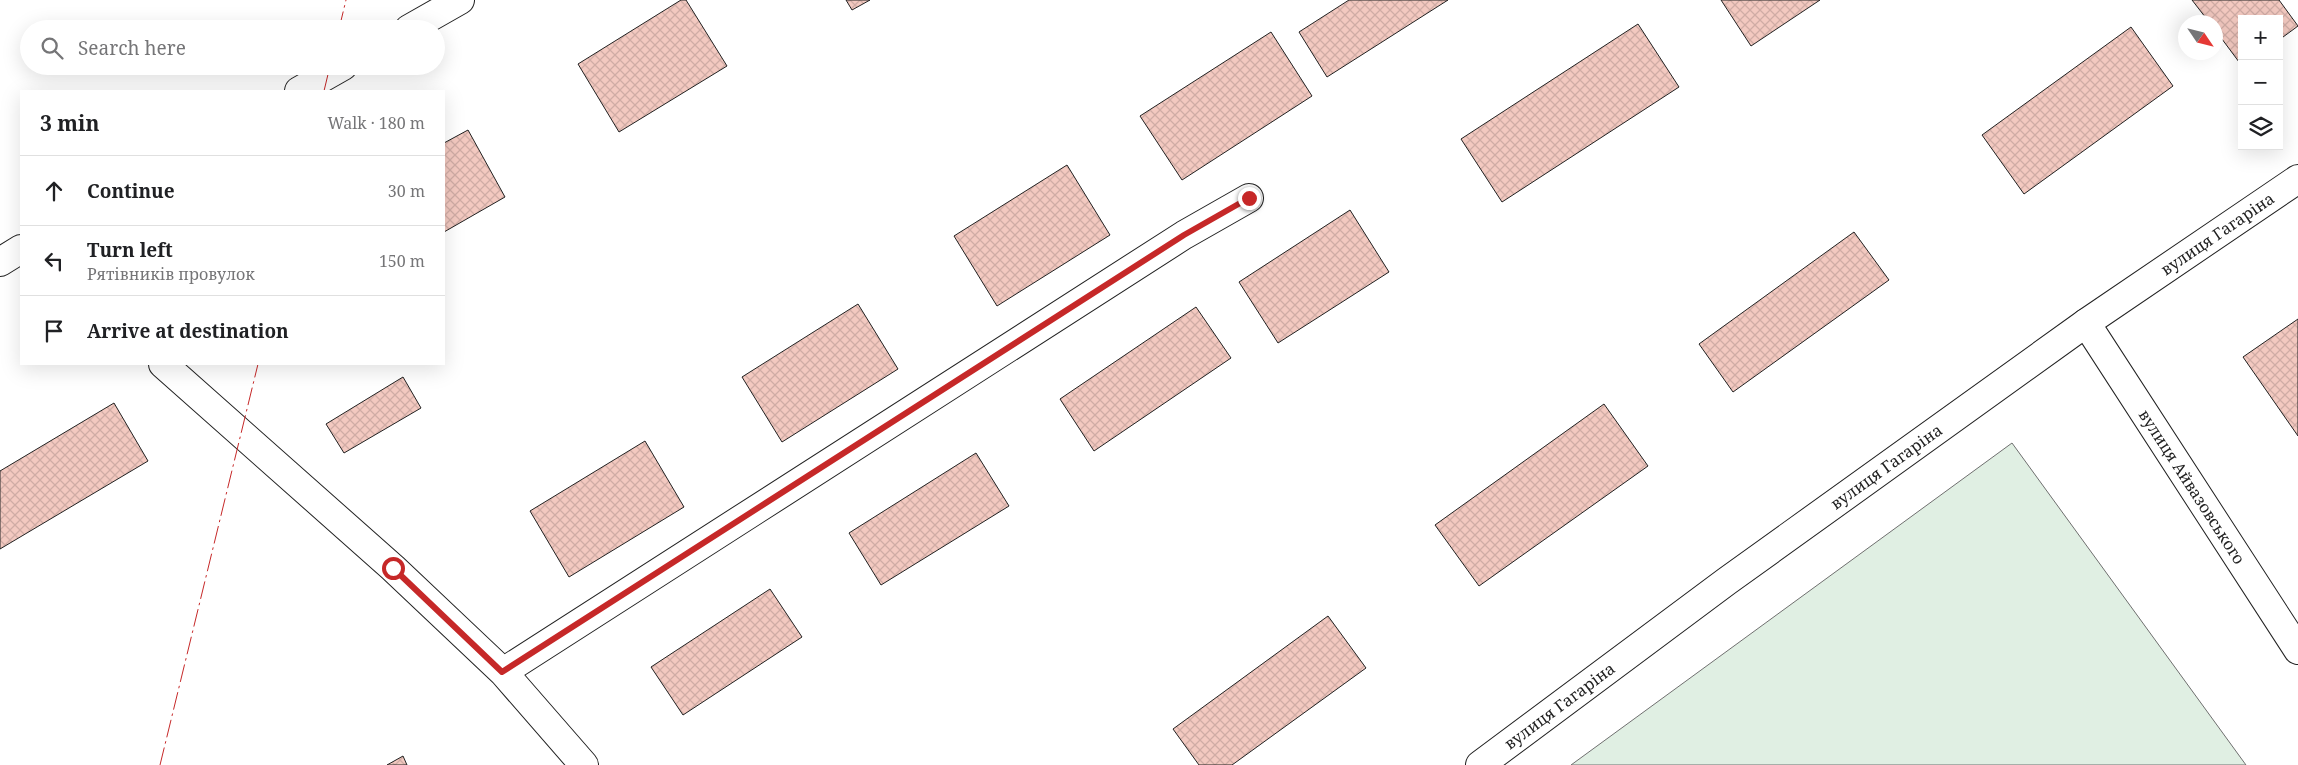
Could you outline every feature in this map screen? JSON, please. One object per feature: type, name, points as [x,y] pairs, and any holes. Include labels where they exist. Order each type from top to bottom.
[{"type":"street","points":[[425,20],[460,0]]},
{"type":"street","points":[[301,90],[327,75]]},
{"type":"street","name":"вулиця Гагаріна","points":[[1480,765],[1727,581],[2086,323],[2298,179]]},
{"type":"street","points":[[502,672],[1184,235],[1249,198]]},
{"type":"street","points":[[0,262],[20,250]]},
{"type":"street","name":"вулиця Айвазовського","points":[[2086,323],[2294,635]]},
{"type":"street","points":[[164,365],[393,568],[502,672],[584,765]]},
{"type":"green space","points":[[2012,443],[2246,765],[1571,765]]},
{"type":"building","points":[[681,0],[686,0],[727,66],[619,132],[578,64]]},
{"type":"building","points":[[846,0],[870,0],[852,10]]},
{"type":"building","points":[[1349,0],[1448,0],[1327,77],[1299,32]]},
{"type":"building","points":[[1721,0],[1820,0],[1751,46]]},
{"type":"building","points":[[2192,0],[2279,0],[2298,26],[2283,37],[2283,15],[2238,15],[2238,61],[2223,40],[2223,15],[2204,15]]},
{"type":"building","points":[[1638,24],[1679,87],[1502,202],[1461,139]]},
{"type":"building","points":[[2131,27],[2173,86],[2024,194],[1982,135]]},
{"type":"building","points":[[1271,32],[1312,96],[1182,180],[1140,116]]},
{"type":"building","points":[[468,130],[505,197],[445,231],[445,142]]},
{"type":"building","points":[[1067,165],[1110,235],[997,306],[954,236]]},
{"type":"building","points":[[1350,210],[1389,272],[1278,343],[1239,282]]},
{"type":"building","points":[[1854,232],[1889,280],[1733,392],[1699,344]]},
{"type":"building","points":[[858,304],[898,369],[782,442],[742,377]]},
{"type":"building","points":[[1196,307],[1231,358],[1094,451],[1060,399]]},
{"type":"building","points":[[2298,319],[2298,436],[2243,357]]},
{"type":"building","points":[[403,377],[421,408],[344,453],[326,424]]},
{"type":"building","points":[[114,403],[148,461],[0,549],[0,471]]},
{"type":"building","points":[[1604,404],[1648,466],[1479,586],[1435,525]]},
{"type":"building","points":[[645,441],[684,507],[569,577],[530,511]]},
{"type":"building","points":[[976,453],[1009,506],[881,585],[849,533]]},
{"type":"building","points":[[770,589],[802,637],[683,715],[651,667]]},
{"type":"building","points":[[1328,616],[1366,668],[1232,765],[1199,765],[1173,729]]},
{"type":"building","points":[[403,756],[407,765],[387,765]]},
{"type":"power","points":[[341,20],[346,0]]},
{"type":"power","points":[[324,90],[328,75]]},
{"type":"power","points":[[160,765],[258,365]]},
{"type":"route","points":[[393,568],[502,672],[1184,235],[1249,198]]}]
